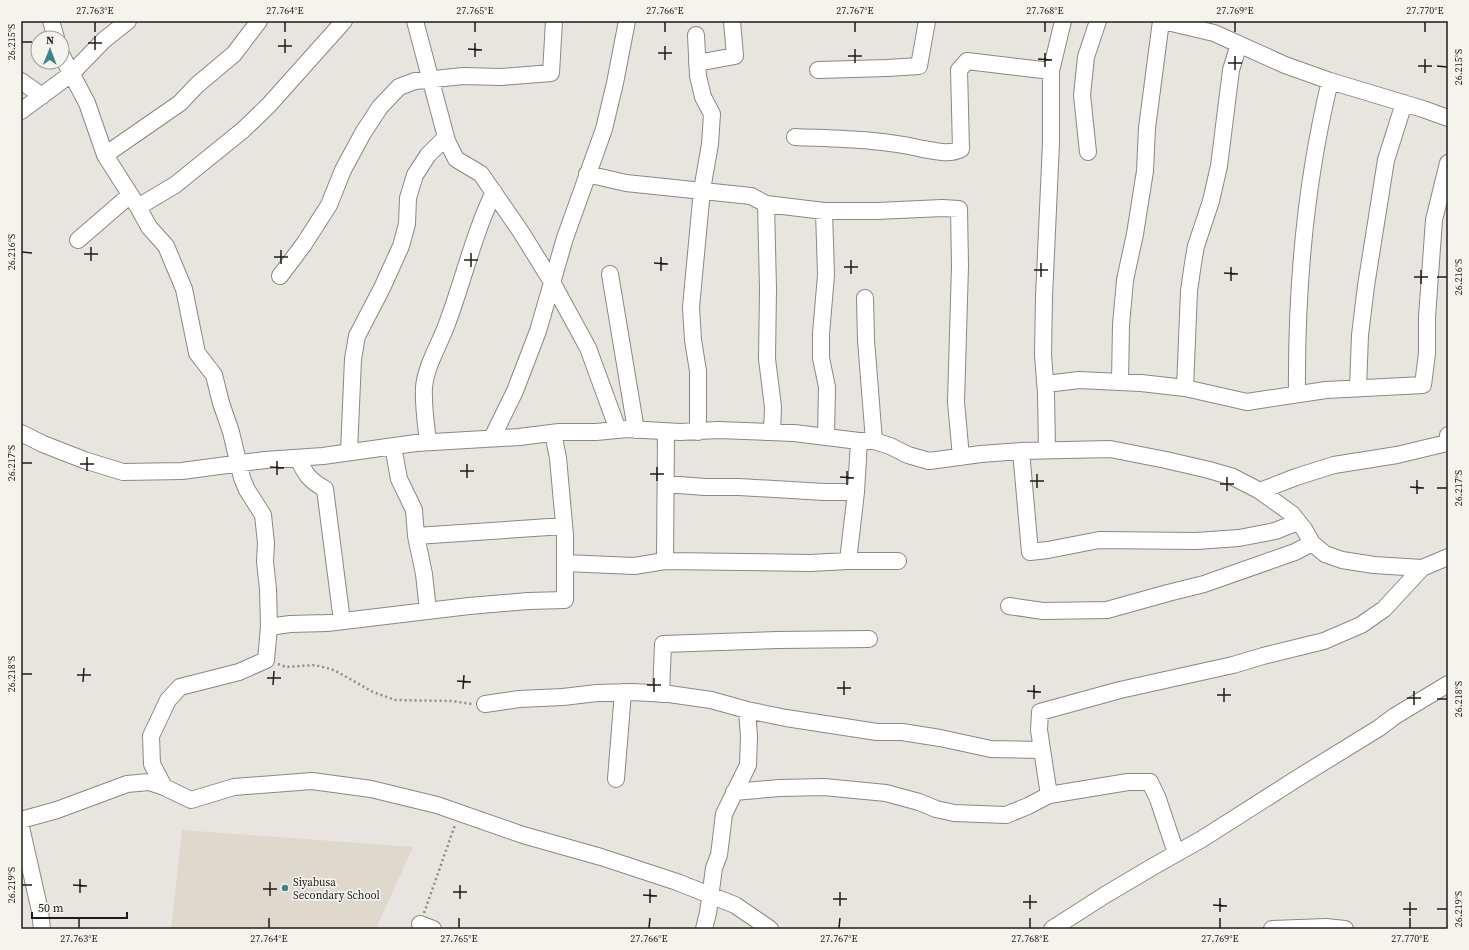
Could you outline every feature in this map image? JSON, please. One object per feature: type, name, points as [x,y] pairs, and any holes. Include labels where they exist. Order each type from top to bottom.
[{"type":"street","points":[[21,111],[71,74],[104,40],[128,21]]},
{"type":"street","points":[[105,155],[180,103],[197,85],[234,54],[259,21]]},
{"type":"street","points":[[78,240],[134,201],[175,185],[244,130],[268,106],[344,21]]},
{"type":"street","points":[[415,21],[446,137],[456,159],[481,174],[538,258],[588,348],[618,430]]},
{"type":"street","points":[[280,276],[304,244],[329,205],[343,170],[363,133],[380,107],[399,87],[415,81],[463,76],[501,78],[551,73],[554,21]]},
{"type":"street","points":[[492,438],[515,391],[538,331],[565,238],[604,129],[616,83],[627,21]]},
{"type":"street","points":[[697,63],[736,56],[732,21]]},
{"type":"street","points":[[818,70],[918,66],[927,21]]},
{"type":"street","points":[[1047,450],[1046,384],[1043,355],[1051,143],[1051,71],[1063,21]]},
{"type":"street","points":[[1088,152],[1082,95],[1086,57],[1098,21]]},
{"type":"street","points":[[1120,382],[1121,325],[1125,280],[1135,234],[1145,171],[1147,128],[1162,21],[1214,33],[1285,65],[1330,81],[1448,118]]},
{"type":"street","points":[[696,35],[697,63],[703,97],[712,114],[710,144],[702,190],[691,307],[693,340],[698,371],[698,432]]},
{"type":"street","points":[[1185,388],[1189,291],[1193,263],[1196,246],[1211,201],[1219,166],[1231,70],[1239,44]]},
{"type":"street","points":[[796,137],[856,139],[898,143],[933,151],[955,153],[961,149],[959,70],[967,61],[1051,71]]},
{"type":"street","points":[[69,70],[87,103],[105,155],[149,227],[166,246],[184,288],[197,353],[214,375],[221,403],[231,432],[238,464],[247,490],[263,515],[266,543],[265,562],[268,589],[269,627],[266,660],[239,672],[180,686],[168,700],[151,736],[152,764],[164,786]]},
{"type":"street","points":[[21,81],[42,96]]},
{"type":"street","points":[[1298,394],[1297,353],[1303,248],[1309,188],[1320,124],[1330,81]]},
{"type":"street","points":[[1358,388],[1360,335],[1366,286],[1386,160],[1404,103]]},
{"type":"street","points":[[349,452],[353,359],[357,336],[382,288],[401,246],[407,224],[408,198],[415,175],[428,155],[446,137]]},
{"type":"street","points":[[1046,384],[1079,380],[1141,383],[1185,388],[1247,402],[1326,390],[1423,385],[1434,220],[1448,163]]},
{"type":"street","points":[[587,174],[626,183],[750,196],[766,204],[824,211],[877,211],[942,208],[959,209],[960,266],[956,402],[961,457]]},
{"type":"street","points":[[428,442],[424,412],[424,386],[431,361],[448,323],[462,284],[483,214],[494,192]]},
{"type":"street","points":[[766,204],[768,282],[767,359],[772,407],[772,432]]},
{"type":"street","points":[[824,211],[826,275],[820,358],[827,387],[826,437]]},
{"type":"street","points":[[610,274],[636,430]]},
{"type":"street","points":[[848,561],[856,492],[867,441],[865,298]]},
{"type":"street","points":[[21,433],[43,444],[84,460],[124,472],[182,471],[428,442],[618,430],[666,432],[698,432],[718,430],[794,433],[867,441],[890,446],[908,455],[929,461],[1022,451],[1110,449],[1209,470],[1233,477],[1260,491],[1292,514],[1312,543],[1326,554],[1342,560],[1374,565],[1422,568]]},
{"type":"street","points":[[665,561],[666,432]]},
{"type":"street","points":[[269,627],[290,624],[342,621],[528,601],[565,600],[564,526],[558,458],[553,433]]},
{"type":"street","points":[[1260,491],[1296,476],[1334,465],[1397,455],[1447,443],[1448,435]]},
{"type":"street","points":[[393,446],[399,479],[414,510],[416,536],[424,574],[428,611]]},
{"type":"street","points":[[1022,451],[1030,552],[1099,540],[1196,541],[1239,538],[1275,531],[1298,522]]},
{"type":"street","points":[[298,458],[304,471],[313,483],[325,490],[342,621]]},
{"type":"street","points":[[666,484],[705,487],[856,492]]},
{"type":"street","points":[[416,536],[564,526]]},
{"type":"street","points":[[1010,606],[1043,611],[1107,610],[1168,592],[1204,584],[1296,552],[1312,543]]},
{"type":"street","points":[[1049,795],[1039,730],[1040,712],[1120,690],[1233,665],[1324,641],[1361,625],[1384,609],[1422,568],[1448,557]]},
{"type":"street","points":[[565,563],[634,566],[665,561],[810,563],[898,561]]},
{"type":"street","points":[[661,694],[664,644],[778,640],[869,639]]},
{"type":"street","points":[[1052,929],[1105,895],[1202,839],[1448,684]]},
{"type":"street","points":[[485,704],[519,699],[563,697],[597,693],[624,692],[661,694],[711,700],[746,710],[877,732],[902,732],[940,738],[991,749],[1018,751],[1042,750]]},
{"type":"street","points":[[616,779],[624,692]]},
{"type":"street","points":[[704,929],[708,913],[714,868],[720,855],[724,814],[748,765],[749,737],[746,710]]},
{"type":"street","points":[[21,820],[58,810],[127,784],[149,782],[164,786],[191,800],[234,787],[312,781],[371,789],[437,805],[523,835],[654,874],[735,905],[770,929]]},
{"type":"street","points":[[734,792],[780,788],[824,787],[886,793],[919,802],[936,810],[954,813],[1006,815],[1049,795],[1128,782],[1150,782],[1158,799],[1176,853]]},
{"type":"street","points":[[21,827],[40,911],[42,929]]},
{"type":"street","points":[[1272,929],[1326,927],[1345,929]]},
{"type":"path","points":[[286,667],[316,665],[334,670],[373,692],[395,700],[452,700],[485,704]]},
{"type":"path","points":[[426,927],[459,813]]},
{"type":"shaded area","name":"Siyabusa Secondary School","points":[[182,830],[413,847],[376,929],[171,929]]},
{"type":"place","name":"Siyabusa Secondary School","points":[[285,888]]}]
